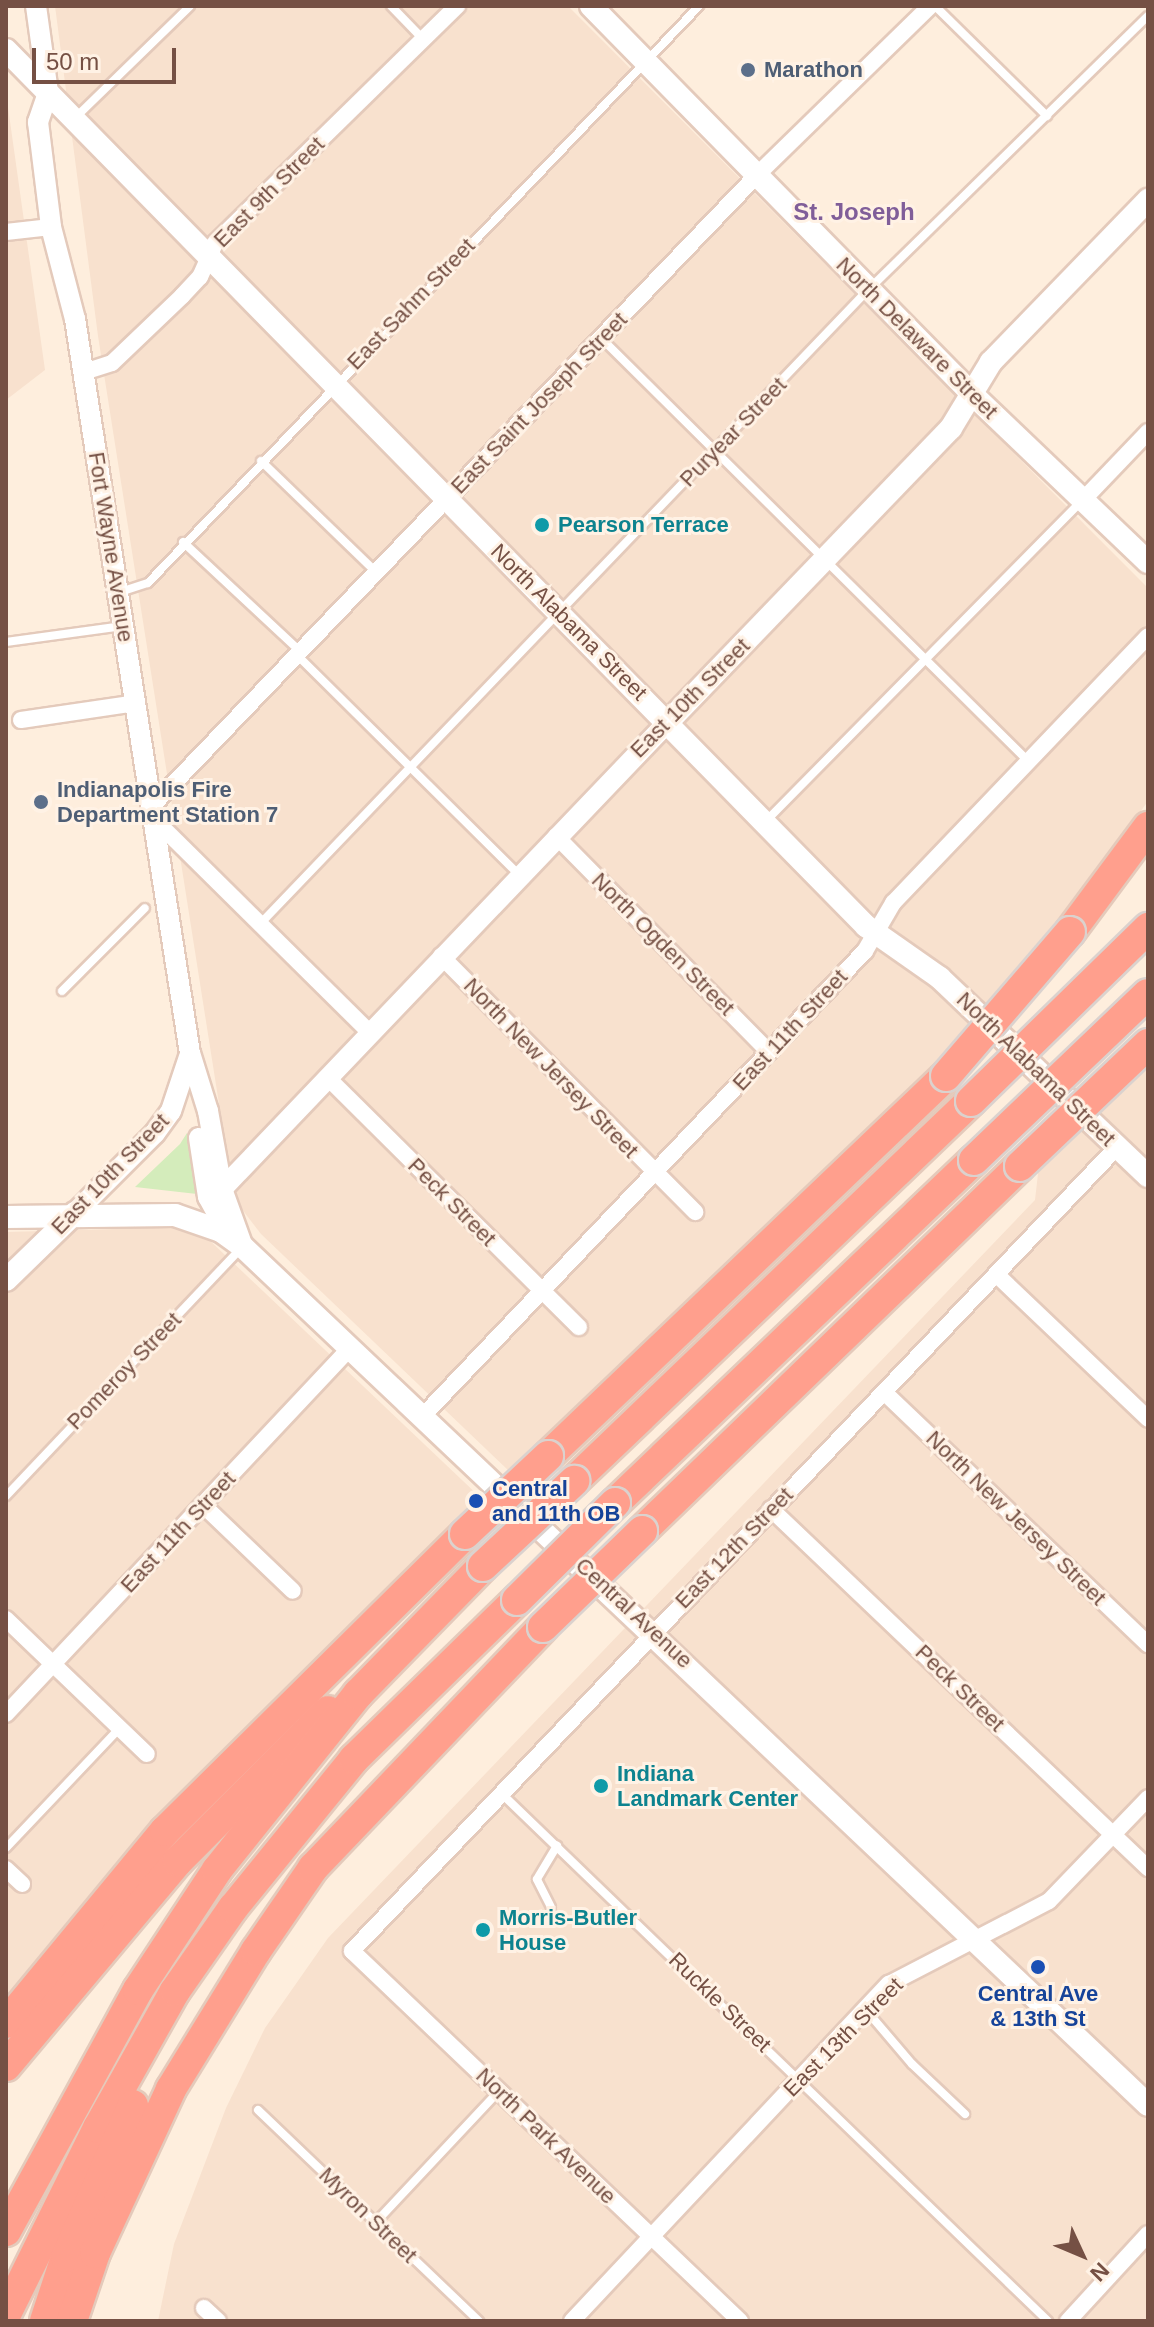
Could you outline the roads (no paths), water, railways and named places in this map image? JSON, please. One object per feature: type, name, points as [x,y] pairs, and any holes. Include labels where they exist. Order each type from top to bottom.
[{"type":"highway","points":[[6,2023],[165,1831],[465,1534],[946,1076],[1070,932],[1148,827]]},
{"type":"highway","points":[[6,2066],[199,1838],[293,1741],[397,1652],[1148,928]]},
{"type":"highway","points":[[6,2314],[98,2128],[175,1991],[295,1828],[354,1759],[615,1503],[1148,994]]},
{"type":"highway","points":[[72,2321],[95,2253],[171,2089],[264,1939],[313,1868],[543,1627],[1148,1044]]},
{"type":"highway","points":[[6,2231],[176,1929],[260,1815],[397,1652]]},
{"type":"highway","points":[[45,2321],[118,2132],[237,1914],[295,1828]]},
{"type":"main road","name":"North Delaware Street","points":[[591,6],[972,394],[1148,562]]},
{"type":"main road","name":"North Alabama Street","points":[[6,50],[875,933],[940,978],[1148,1176]]},
{"type":"main road","name":"East 10th Street","points":[[668,722],[951,428],[991,362],[1148,200]]},
{"type":"main road","name":"East 10th Street","points":[[6,1280],[75,1213]]},
{"type":"main road","name":"Central Avenue","points":[[6,1217],[75,1213],[185,1217],[243,1247],[421,1418],[654,1632],[1148,2105]]},
{"type":"street","name":"Fort Wayne Avenue","points":[[36,6],[48,93],[38,122],[51,227],[84,372],[190,1053],[198,1090],[208,1111],[222,1189],[243,1247]]},
{"type":"street","name":"East 9th Street","points":[[84,372],[112,363],[200,277],[215,243],[457,6]]},
{"type":"street","name":"East Saint Joseph Street","points":[[154,813],[300,654],[757,175],[932,6]]},
{"type":"street","points":[[6,232],[51,227]]},
{"type":"street","points":[[1083,500],[1148,432]]},
{"type":"street","name":"East 11th Street","points":[[421,1418],[865,951],[893,903],[1148,636]]},
{"type":"street","points":[[21,720],[136,703]]},
{"type":"street","name":"East 10th Street","points":[[222,1189],[441,956],[668,722]]},
{"type":"street","points":[[154,813],[259,924],[369,1032]]},
{"type":"street","name":"North Ogden Street","points":[[556,836],[769,1052]]},
{"type":"street","name":"North New Jersey Street","points":[[441,956],[695,1212]]},
{"type":"street","name":"East 10th Street","points":[[75,1213],[163,1122],[190,1053]]},
{"type":"street","name":"Peck Street","points":[[327,1077],[579,1327]]},
{"type":"street","name":"Fort Wayne Avenue","points":[[198,1090],[195,1109],[208,1197],[224,1226],[243,1247]]},
{"type":"street","name":"East 12th Street","points":[[352,1951],[1117,1147]]},
{"type":"street","points":[[996,1274],[1148,1419]]},
{"type":"street","name":"East 11th Street","points":[[6,1714],[349,1349]]},
{"type":"street","name":"North New Jersey Street","points":[[884,1392],[1148,1644]]},
{"type":"street","points":[[203,1505],[293,1591]]},
{"type":"street","name":"Peck Street","points":[[771,1509],[1148,1868]]},
{"type":"street","points":[[6,1619],[147,1754]]},
{"type":"street","name":"East 13th Street","points":[[572,2321],[898,1977],[1049,1901],[1148,1798]]},
{"type":"street","points":[[6,1869],[22,1884]]},
{"type":"street","name":"North Park Avenue","points":[[352,1951],[740,2321]]},
{"type":"street","points":[[1068,2321],[1148,2234]]},
{"type":"street","points":[[204,2308],[218,2321]]},
{"type":"lane","points":[[74,119],[190,6]]},
{"type":"lane","points":[[391,6],[423,39]]},
{"type":"lane","name":"East Sahm Street","points":[[118,593],[148,583],[183,542],[643,60],[699,6]]},
{"type":"lane","points":[[932,6],[1047,116]]},
{"type":"lane","name":"Puryear Street","points":[[259,924],[869,289],[1148,16]]},
{"type":"lane","points":[[601,338],[1028,762]]},
{"type":"lane","points":[[261,461],[377,573]]},
{"type":"lane","points":[[765,822],[1083,500]]},
{"type":"lane","points":[[183,542],[300,654],[519,875]]},
{"type":"lane","points":[[6,642],[124,626]]},
{"type":"lane","points":[[62,991],[145,908]]},
{"type":"lane","name":"Pomeroy Street","points":[[6,1496],[243,1247]]},
{"type":"lane","points":[[6,1848],[120,1728]]},
{"type":"lane","name":"Ruckle Street","points":[[501,1793],[1048,2321]]},
{"type":"lane","points":[[551,1907],[537,1879],[557,1846]]},
{"type":"lane","points":[[865,2009],[912,2064],[965,2114]]},
{"type":"lane","points":[[376,2222],[499,2091]]},
{"type":"lane","name":"Myron Street","points":[[258,2110],[479,2321]]},
{"type":"place","name":"Marathon","points":[[748,70]]},
{"type":"place","name":"Pearson Terrace","points":[[542,525]]},
{"type":"place","name":"Indianapolis Fire Department Station 7","points":[[41,802]]},
{"type":"place","name":"Central and 11th OB","points":[[476,1501]]},
{"type":"place","name":"Indiana Landmark Center","points":[[601,1786]]},
{"type":"place","name":"Morris-Butler House","points":[[483,1930]]},
{"type":"place","name":"Central Ave & 13th St","points":[[1038,1967]]},
{"type":"district","name":"St. Joseph","points":[[854,212]]}]
